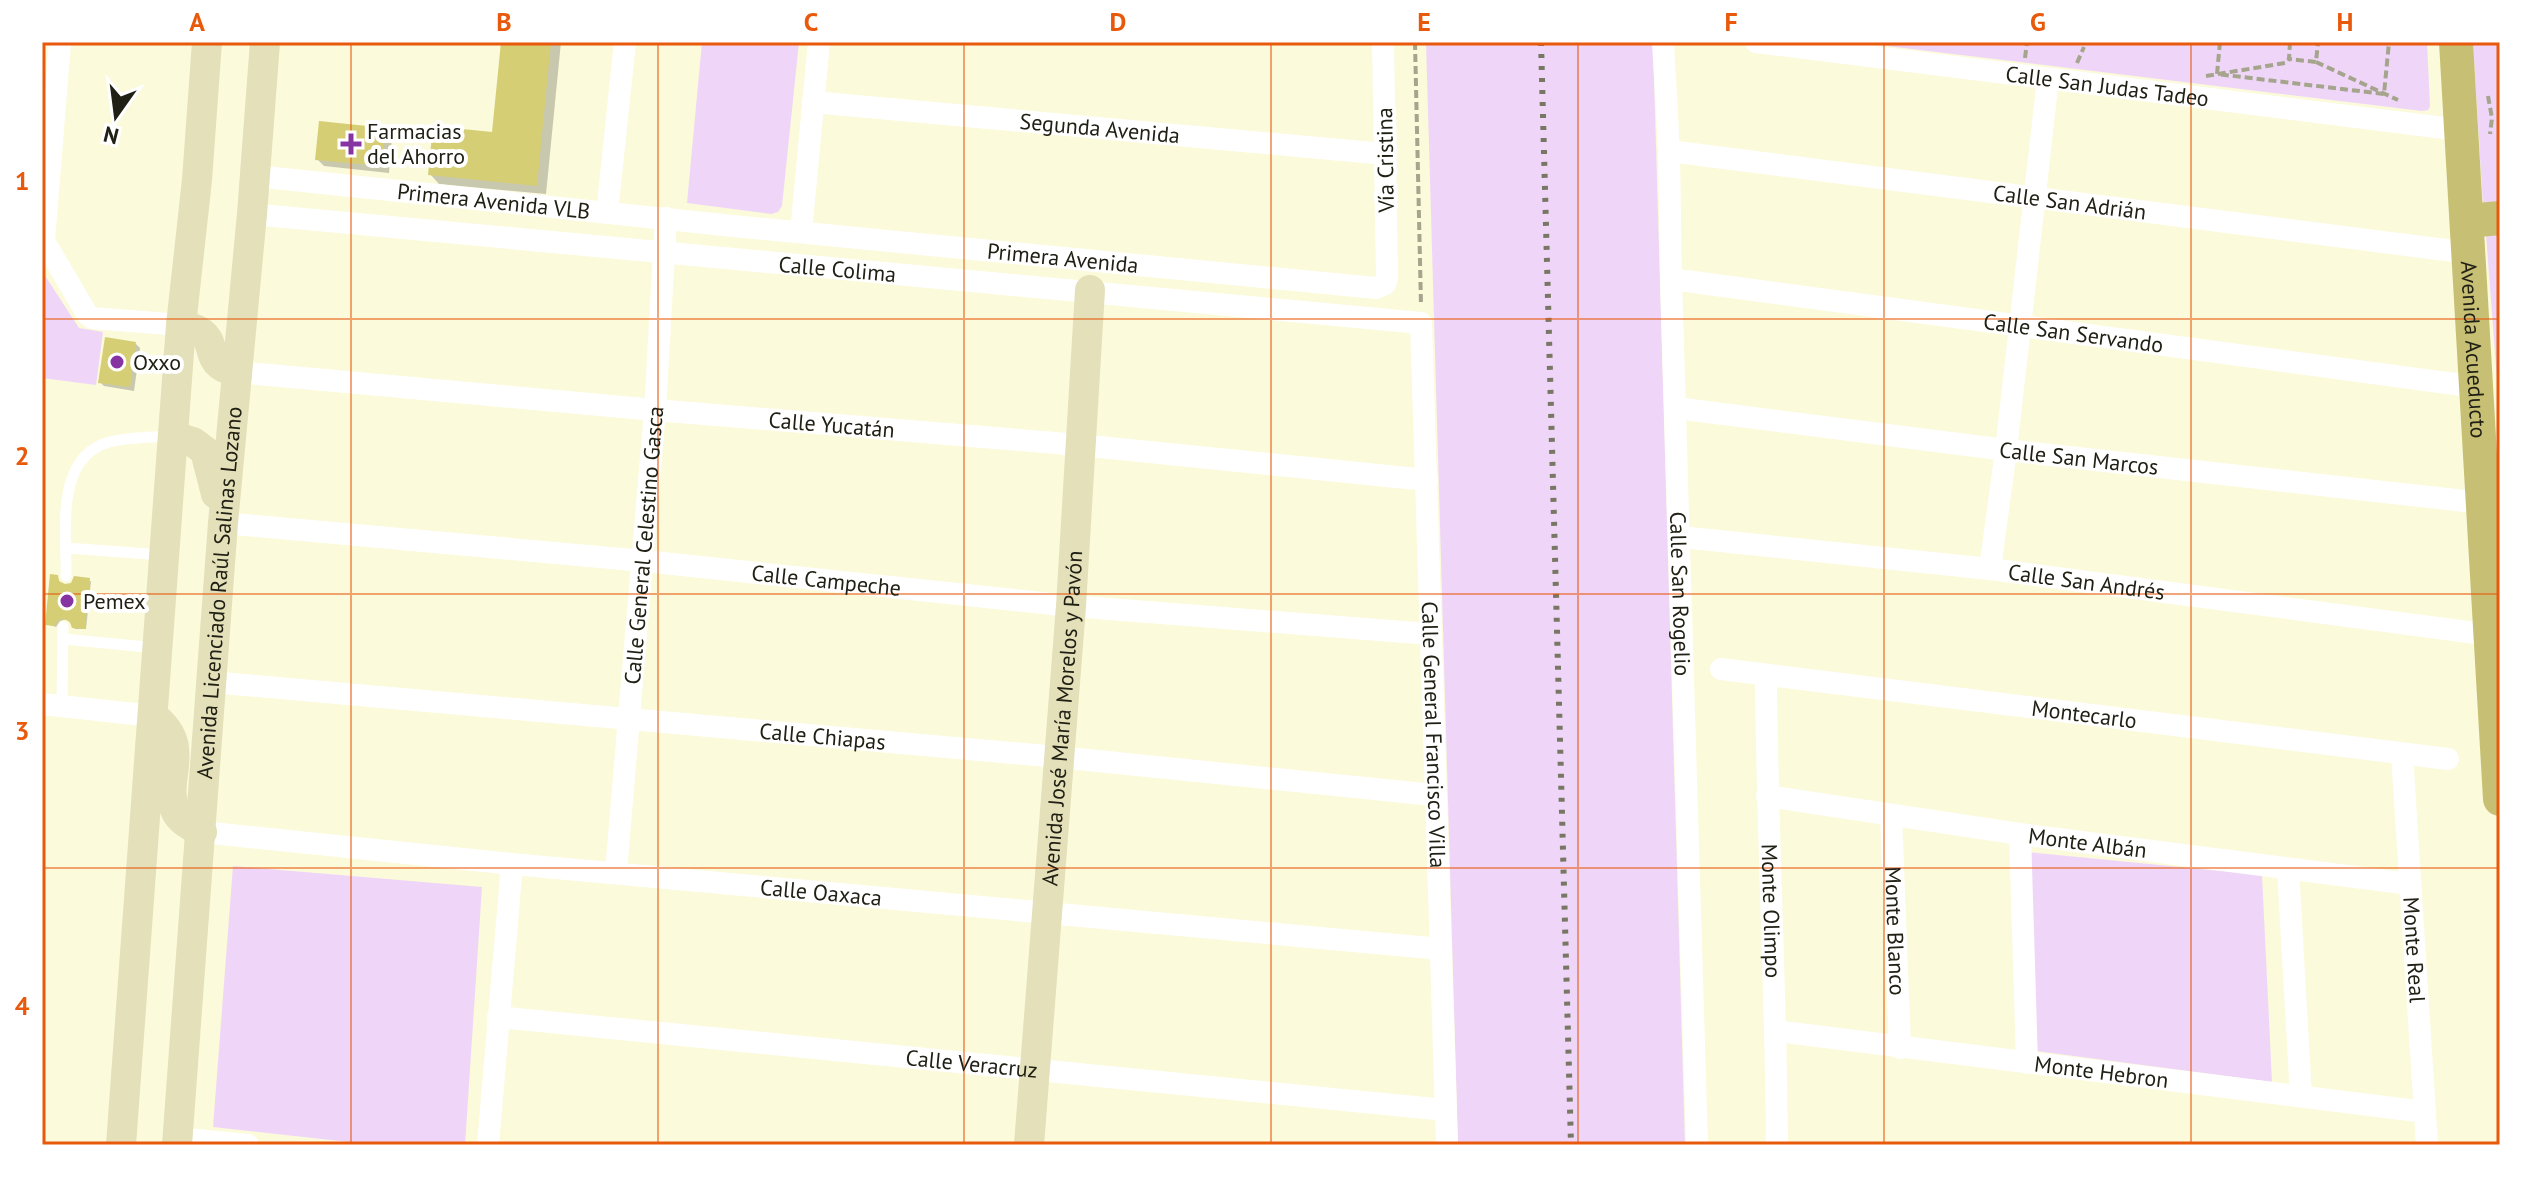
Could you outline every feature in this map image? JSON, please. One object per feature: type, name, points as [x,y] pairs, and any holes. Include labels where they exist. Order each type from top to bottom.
[{"type":"main road","points":[[121,1145],[181,325],[197,180],[207,42]]},
{"type":"main road","name":"Avenida Licenciado Raúl Salinas Lozano","points":[[177,1141],[223,523],[265,42]]},
{"type":"main road","name":"Avenida Acueducto","points":[[2456,42],[2460,130],[2479,230],[2477,387],[2483,503],[2494,594],[2491,635],[2500,799]]},
{"type":"main road","name":"Avenida José María Morelos y Pavón","points":[[1029,1145],[1071,606],[1090,290]]},
{"type":"main road","points":[[181,325],[199,330],[209,344],[215,362],[236,372]]},
{"type":"main road","points":[[173,436],[193,442],[205,451],[223,523]]},
{"type":"main road","points":[[153,716],[170,732],[174,747],[173,802],[176,812],[183,821],[202,832]]},
{"type":"street","points":[[60,42],[48,114],[43,241],[92,318],[181,325]]},
{"type":"street","points":[[607,213],[625,42]]},
{"type":"street","points":[[801,232],[819,42]]},
{"type":"street","name":"Vía Cristina","points":[[1383,42],[1387,278]]},
{"type":"street","name":"Calle San Rogelio","points":[[1663,42],[1681,537],[1697,1145]]},
{"type":"street","name":"Calle San Judas Tadeo","points":[[1756,42],[2460,130]]},
{"type":"street","points":[[1990,569],[2048,79]]},
{"type":"street","name":"Segunda Avenida","points":[[813,102],[1385,154]]},
{"type":"street","name":"Calle San Adrián","points":[[1669,151],[2035,198],[2479,230]]},
{"type":"street","name":"Primera Avenida VLB","points":[[255,176],[733,226]]},
{"type":"street","name":"Calle Colima","points":[[252,214],[663,255],[1090,290],[1421,323]]},
{"type":"street","name":"Calle General Celestino Gasca","points":[[616,872],[644,561],[666,218]]},
{"type":"street","name":"Primera Avenida","points":[[733,226],[1366,288],[1382,286],[1387,278]]},
{"type":"street","name":"Calle San Servando","points":[[1671,279],[2477,387]]},
{"type":"street","name":"Calle General Francisco Villa","points":[[1421,323],[1447,1145]]},
{"type":"street","name":"Calle Yucatán","points":[[236,372],[1080,445],[1427,480]]},
{"type":"street","name":"Calle San Marcos","points":[[1676,408],[2006,450],[2483,503]]},
{"type":"street","name":"Calle Campeche","points":[[223,523],[644,561],[1071,606],[1430,634]]},
{"type":"street","name":"Calle San Andrés","points":[[1681,537],[1990,569],[2491,635]]},
{"type":"street","name":"Montecarlo","points":[[1721,669],[2448,759]]},
{"type":"street","name":"Monte Olimpo","points":[[1766,675],[1777,1145]]},
{"type":"street","name":"Calle Chiapas","points":[[211,682],[1058,757],[1434,795]]},
{"type":"street","points":[[52,705],[153,716]]},
{"type":"street","name":"Monte Real","points":[[2402,754],[2427,1145]]},
{"type":"street","name":"Monte Albán","points":[[1767,796],[2020,834],[2410,884]]},
{"type":"street","name":"Monte Blanco","points":[[1891,815],[1900,1048]]},
{"type":"street","name":"Calle Oaxaca","points":[[202,832],[512,864],[1441,949]]},
{"type":"street","points":[[2020,834],[2027,1063]]},
{"type":"street","points":[[488,1145],[512,864]]},
{"type":"street","points":[[2288,869],[2301,1096]]},
{"type":"street","name":"Calle Veracruz","points":[[498,1017],[1445,1110]]},
{"type":"street","name":"Monte Hebron","points":[[1776,1031],[2425,1112]]},
{"type":"street","points":[[177,1141],[248,1145]]},
{"type":"lane","points":[[66,576],[69,483],[81,462],[106,443],[173,436]]},
{"type":"lane","points":[[67,548],[164,555]]},
{"type":"lane","points":[[52,705],[63,633],[157,648]]},
{"type":"path","points":[[1415,42],[1421,323]]},
{"type":"path","points":[[2217,74],[2220,42]]},
{"type":"path","points":[[2217,74],[2285,63],[2289,59],[2290,42]]},
{"type":"path","points":[[2316,62],[2318,42]]},
{"type":"path","points":[[2384,94],[2389,42]]},
{"type":"path","points":[[2074,70],[2084,47]]},
{"type":"path","points":[[2289,59],[2316,62],[2410,105]]},
{"type":"path","points":[[2217,74],[2384,94]]},
{"type":"shaded area","points":[[702,42],[799,42],[782,206],[778,212],[771,214],[687,203]]},
{"type":"shaded area","points":[[1426,42],[1653,42],[1685,1145],[1458,1145]]},
{"type":"shaded area","points":[[1854,42],[2427,42],[2430,107],[2422,111]]},
{"type":"shaded area","points":[[2473,42],[2500,42],[2500,205],[2483,206]]},
{"type":"shaded area","points":[[2500,232],[2500,419],[2486,234]]},
{"type":"shaded area","points":[[42,271],[79,328],[103,332],[96,385],[42,378]]},
{"type":"shaded area","points":[[2026,852],[2262,875],[2272,1082],[2036,1051]]},
{"type":"shaded area","points":[[233,866],[482,887],[465,1145],[376,1145],[213,1127]]},
{"type":"building","points":[[501,42],[551,42],[537,186],[428,175],[433,126],[492,132]]},
{"type":"building","name":"Farmacias del Ahorro","points":[[319,121],[386,128],[382,166],[315,160]]},
{"type":"building","name":"Oxxo","points":[[105,337],[136,342],[130,387],[98,383]]},
{"type":"building","name":"Pemex","points":[[50,574],[58,575],[59,581],[65,584],[71,583],[74,576],[90,578],[85,629],[72,628],[70,622],[64,619],[58,620],[55,626],[45,625]]},
{"type":"railway","points":[[1541,42],[1571,1145]]},
{"type":"place","name":"Farmacias del Ahorro","points":[[351,144]]},
{"type":"place","name":"Oxxo","points":[[117,362]]},
{"type":"place","name":"Pemex","points":[[67,601]]}]
